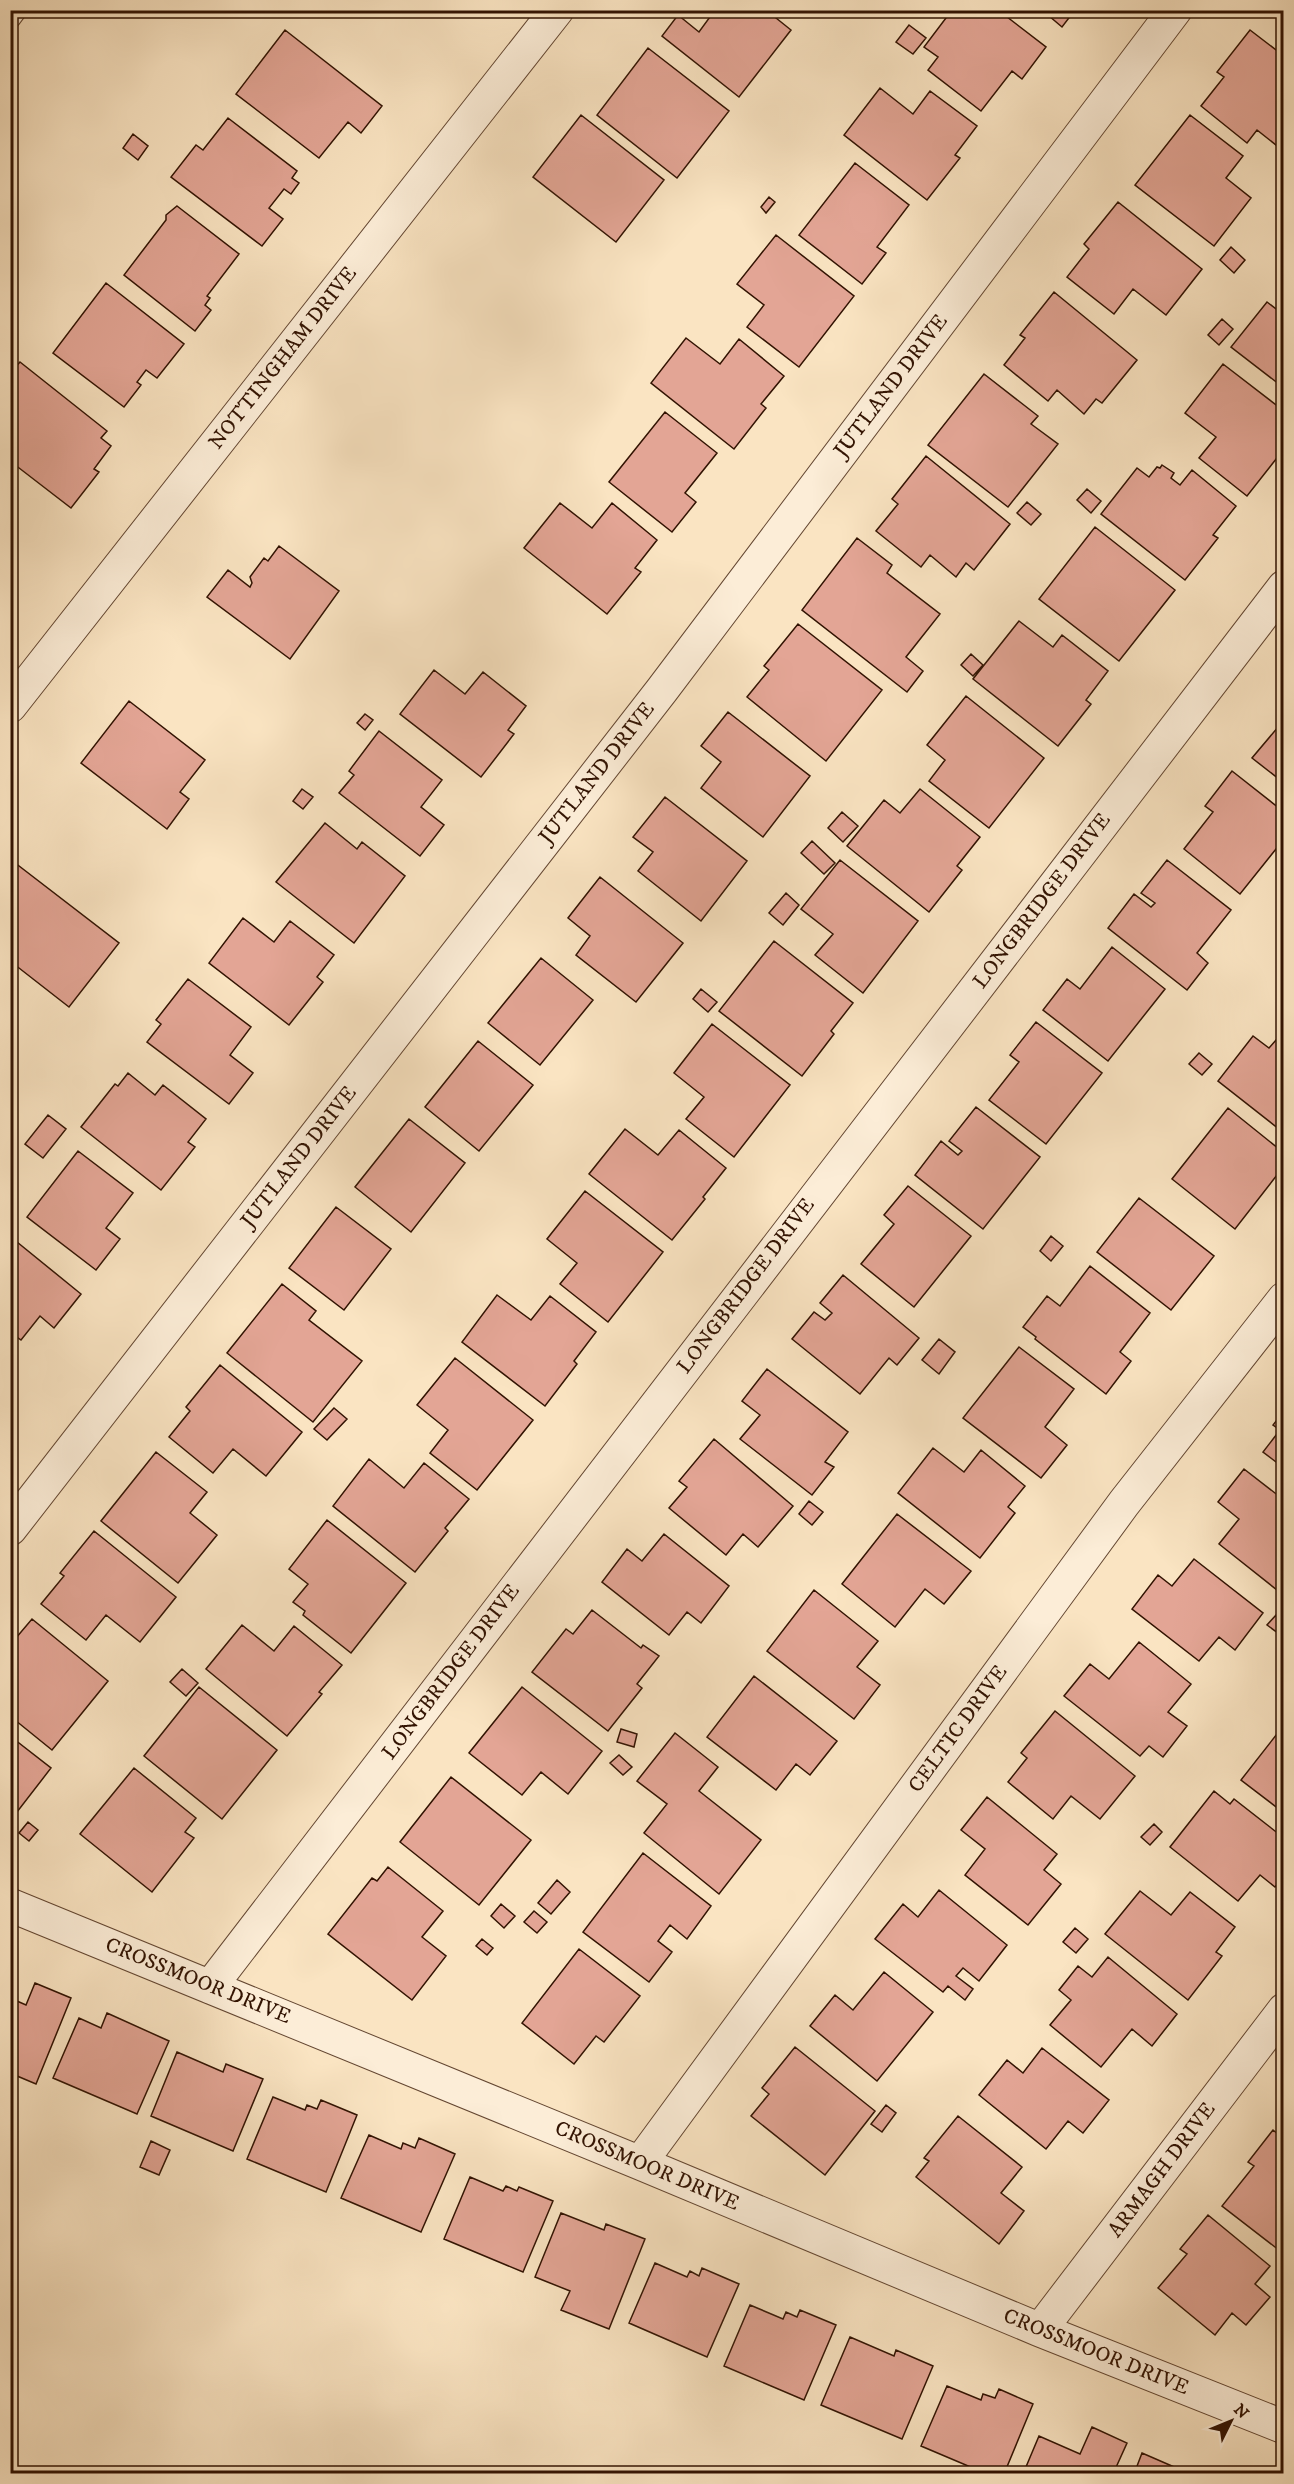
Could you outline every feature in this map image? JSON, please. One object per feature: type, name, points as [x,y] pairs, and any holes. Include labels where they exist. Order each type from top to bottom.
[{"type":"street","name":"NOTTINGHAM DRIVE","points":[[10,706],[558,10]]},
{"type":"street","name":"JUTLAND DRIVE","points":[[10,1529],[662,690],[1175,10]]},
{"type":"street","name":"LONGBRIDGE DRIVE","points":[[210,1987],[1284,587]]},
{"type":"street","name":"CELTIC DRIVE","points":[[639,2163],[1125,1503],[1284,1299]]},
{"type":"street","name":"CROSSMOOR DRIVE","points":[[10,1905],[1040,2330],[1284,2427]]},
{"type":"street","name":"ARMAGH DRIVE","points":[[1040,2330],[1284,2010]]},
{"type":"lane","points":[[10,18],[16,10]]},
{"type":"building","points":[[715,10],[766,10],[791,30],[739,97],[662,36],[678,15],[699,32]]},
{"type":"building","points":[[952,10],[998,10],[1046,47],[1022,79],[1012,71],[981,111],[928,70],[938,57],[924,47]]},
{"type":"building","points":[[1042,10],[1075,10],[1062,27]]},
{"type":"building","points":[[909,25],[926,38],[913,54],[896,42]]},
{"type":"building","points":[[285,30],[382,106],[361,133],[348,122],[319,158],[236,94]]},
{"type":"building","points":[[1250,30],[1284,56],[1284,147],[1281,149],[1257,130],[1247,143],[1201,106],[1224,77],[1217,72]]},
{"type":"building","points":[[648,48],[729,111],[677,178],[597,115]]},
{"type":"building","points":[[880,88],[913,114],[930,91],[977,126],[955,155],[960,158],[927,200],[844,135]]},
{"type":"building","points":[[581,115],[664,180],[616,242],[533,177]]},
{"type":"building","points":[[1190,115],[1243,156],[1226,178],[1251,198],[1214,246],[1135,185]]},
{"type":"building","points":[[228,118],[297,171],[292,178],[299,183],[291,194],[284,189],[269,208],[283,219],[262,246],[171,177],[196,145],[203,150]]},
{"type":"building","points":[[133,134],[148,146],[138,160],[123,148]]},
{"type":"building","points":[[855,163],[909,205],[877,247],[886,253],[862,284],[799,235]]},
{"type":"building","points":[[769,197],[775,202],[766,213],[761,207]]},
{"type":"building","points":[[1118,202],[1202,269],[1166,315],[1133,289],[1114,314],[1067,277],[1089,249],[1084,244]]},
{"type":"building","points":[[177,206],[239,254],[207,296],[210,298],[205,305],[211,310],[195,331],[124,275],[166,220],[166,215]]},
{"type":"building","points":[[776,235],[854,296],[799,367],[747,327],[764,305],[737,284]]},
{"type":"building","points":[[1231,247],[1245,260],[1234,273],[1220,260]]},
{"type":"building","points":[[106,283],[184,344],[157,378],[146,370],[137,382],[141,385],[124,407],[53,353]]},
{"type":"building","points":[[1054,292],[1137,360],[1102,403],[1096,399],[1084,414],[1057,390],[1048,401],[1004,365],[1025,338],[1020,335]]},
{"type":"building","points":[[1267,302],[1284,315],[1284,388],[1231,347]]},
{"type":"building","points":[[1222,319],[1233,329],[1219,345],[1208,335]]},
{"type":"building","points":[[686,338],[720,364],[739,339],[784,376],[761,404],[766,408],[734,449],[651,383]]},
{"type":"building","points":[[20,362],[107,431],[101,438],[111,446],[94,469],[99,472],[71,508],[10,461],[10,373]]},
{"type":"building","points":[[1223,364],[1284,411],[1284,449],[1247,496],[1199,458],[1216,437],[1185,413]]},
{"type":"building","points":[[984,374],[1038,416],[1031,424],[1058,444],[1008,507],[928,445]]},
{"type":"building","points":[[665,412],[717,453],[685,493],[696,502],[672,532],[609,482]]},
{"type":"building","points":[[926,456],[1010,524],[974,570],[966,563],[956,577],[930,555],[921,567],[876,531],[898,504],[892,499]]},
{"type":"building","points":[[1162,465],[1174,473],[1171,478],[1180,485],[1192,470],[1236,506],[1213,535],[1218,538],[1185,580],[1101,514],[1137,468],[1149,477],[1157,467],[1160,468]]},
{"type":"building","points":[[1087,489],[1101,501],[1091,513],[1077,500]]},
{"type":"building","points":[[1027,502],[1041,514],[1031,525],[1017,513]]},
{"type":"building","points":[[560,503],[592,528],[612,503],[657,540],[635,568],[641,572],[607,614],[524,548]]},
{"type":"building","points":[[1095,527],[1175,590],[1119,661],[1039,599]]},
{"type":"building","points":[[857,538],[892,565],[887,573],[940,614],[906,657],[923,671],[907,692],[802,610]]},
{"type":"building","points":[[279,546],[339,591],[290,659],[207,597],[228,570],[250,587],[252,583],[250,577],[264,558],[268,561]]},
{"type":"building","points":[[1019,621],[1053,647],[1062,635],[1108,671],[1086,700],[1091,704],[1058,746],[973,679]]},
{"type":"building","points":[[798,624],[882,690],[826,761],[747,697],[769,670],[764,666]]},
{"type":"building","points":[[971,654],[983,665],[973,676],[961,665]]},
{"type":"building","points":[[434,670],[465,694],[483,672],[526,706],[508,730],[514,734],[481,777],[400,714]]},
{"type":"building","points":[[966,696],[1044,758],[989,828],[929,781],[945,760],[927,745]]},
{"type":"building","points":[[129,701],[205,760],[180,792],[189,799],[167,829],[81,763]]},
{"type":"building","points":[[728,712],[810,776],[763,837],[701,788],[721,762],[701,746]]},
{"type":"building","points":[[365,714],[373,720],[365,730],[357,723]]},
{"type":"building","points":[[1284,720],[1284,783],[1252,758]]},
{"type":"building","points":[[379,731],[442,780],[421,807],[444,825],[420,856],[339,793],[354,775],[349,771]]},
{"type":"building","points":[[1232,771],[1284,812],[1284,839],[1240,894],[1184,849],[1213,812],[1205,806]]},
{"type":"building","points":[[302,789],[313,797],[303,809],[293,801]]},
{"type":"building","points":[[920,789],[980,837],[957,866],[962,870],[929,912],[847,846],[884,800],[900,813]]},
{"type":"building","points":[[665,797],[747,861],[701,921],[638,871],[653,852],[633,837]]},
{"type":"building","points":[[842,812],[858,826],[843,842],[828,828]]},
{"type":"building","points":[[325,823],[357,849],[362,842],[405,876],[354,943],[276,882]]},
{"type":"building","points":[[812,841],[835,863],[824,874],[801,853]]},
{"type":"building","points":[[10,859],[119,943],[69,1007],[10,961]]},
{"type":"building","points":[[840,860],[918,921],[863,993],[815,955],[833,934],[801,909]]},
{"type":"building","points":[[1167,860],[1231,910],[1197,953],[1208,963],[1187,990],[1108,928],[1134,894],[1151,907],[1155,903],[1141,893]]},
{"type":"building","points":[[600,877],[683,943],[636,1002],[576,955],[590,936],[568,918]]},
{"type":"building","points":[[786,893],[799,905],[783,925],[769,913]]},
{"type":"building","points":[[243,918],[274,942],[290,921],[334,955],[317,977],[323,982],[289,1025],[209,963]]},
{"type":"building","points":[[774,941],[853,1003],[831,1031],[834,1034],[802,1076],[719,1011]]},
{"type":"building","points":[[1112,947],[1165,989],[1108,1061],[1043,1010],[1067,979],[1080,989]]},
{"type":"building","points":[[541,958],[593,1000],[540,1065],[488,1023]]},
{"type":"building","points":[[188,979],[251,1027],[230,1055],[253,1073],[229,1104],[147,1042],[161,1024],[156,1020]]},
{"type":"building","points":[[701,989],[717,1002],[708,1012],[693,999]]},
{"type":"building","points":[[1036,1022],[1102,1073],[1046,1144],[989,1100],[1019,1062],[1010,1055]]},
{"type":"building","points":[[712,1024],[790,1085],[734,1157],[686,1119],[704,1097],[674,1073]]},
{"type":"building","points":[[1284,1031],[1284,1133],[1218,1081],[1253,1036],[1269,1048]]},
{"type":"building","points":[[478,1041],[533,1085],[479,1151],[425,1107]]},
{"type":"building","points":[[1199,1053],[1212,1064],[1202,1075],[1189,1064]]},
{"type":"building","points":[[128,1073],[155,1095],[163,1085],[206,1119],[188,1142],[195,1147],[161,1190],[81,1127],[115,1084],[118,1086]]},
{"type":"building","points":[[976,1107],[1040,1157],[983,1229],[915,1175],[941,1141],[958,1155],[962,1151],[949,1141]]},
{"type":"building","points":[[1228,1108],[1284,1153],[1284,1166],[1235,1229],[1172,1179]]},
{"type":"building","points":[[48,1115],[66,1129],[43,1158],[25,1144]]},
{"type":"building","points":[[409,1119],[465,1163],[411,1232],[355,1187]]},
{"type":"building","points":[[625,1129],[658,1155],[679,1130],[726,1168],[703,1197],[705,1199],[672,1240],[589,1174]]},
{"type":"building","points":[[78,1151],[133,1193],[106,1228],[120,1239],[96,1270],[27,1217]]},
{"type":"building","points":[[908,1186],[971,1236],[914,1307],[861,1264],[894,1224],[884,1215]]},
{"type":"building","points":[[585,1191],[663,1252],[608,1322],[560,1284],[577,1263],[547,1239]]},
{"type":"building","points":[[1139,1198],[1214,1256],[1171,1310],[1097,1252]]},
{"type":"building","points":[[336,1207],[391,1249],[344,1310],[289,1268]]},
{"type":"building","points":[[1051,1236],[1063,1246],[1051,1261],[1040,1251]]},
{"type":"building","points":[[17,1242],[81,1294],[54,1328],[40,1316],[21,1340],[10,1332],[10,1249]]},
{"type":"building","points":[[1090,1266],[1150,1313],[1120,1352],[1131,1361],[1106,1394],[1023,1327],[1047,1296],[1060,1306]]},
{"type":"building","points":[[843,1275],[919,1338],[897,1365],[889,1358],[860,1394],[792,1339],[814,1312],[825,1320],[832,1313],[820,1303]]},
{"type":"building","points":[[282,1284],[316,1311],[309,1320],[362,1361],[313,1422],[227,1353]]},
{"type":"building","points":[[497,1295],[531,1320],[550,1296],[596,1332],[574,1361],[577,1364],[545,1406],[462,1342]]},
{"type":"building","points":[[939,1339],[955,1352],[939,1374],[922,1360]]},
{"type":"building","points":[[1019,1347],[1074,1389],[1045,1427],[1067,1445],[1041,1478],[963,1418]]},
{"type":"building","points":[[455,1358],[533,1420],[477,1490],[430,1453],[448,1430],[417,1405]]},
{"type":"building","points":[[220,1365],[302,1432],[266,1476],[233,1449],[213,1473],[169,1437],[190,1411],[186,1407]]},
{"type":"building","points":[[767,1369],[848,1432],[825,1462],[834,1467],[812,1495],[740,1439],[760,1415],[742,1401]]},
{"type":"building","points":[[334,1408],[347,1419],[327,1440],[314,1429]]},
{"type":"building","points":[[1284,1411],[1284,1468],[1263,1452],[1280,1430],[1273,1425]]},
{"type":"building","points":[[714,1439],[793,1506],[758,1547],[743,1534],[726,1555],[669,1508],[687,1487],[679,1481]]},
{"type":"building","points":[[933,1448],[964,1472],[981,1450],[1025,1486],[1008,1507],[1015,1513],[980,1558],[898,1493]]},
{"type":"building","points":[[156,1452],[207,1492],[190,1513],[217,1535],[178,1583],[101,1521]]},
{"type":"building","points":[[369,1459],[404,1488],[424,1463],[469,1499],[445,1528],[448,1531],[415,1572],[333,1506]]},
{"type":"building","points":[[1244,1469],[1284,1500],[1282,1594],[1219,1544],[1239,1519],[1218,1502]]},
{"type":"building","points":[[809,1501],[823,1512],[812,1525],[799,1514]]},
{"type":"building","points":[[897,1514],[971,1571],[944,1604],[925,1589],[895,1627],[842,1584]]},
{"type":"building","points":[[327,1520],[406,1583],[351,1653],[303,1615],[305,1611],[293,1602],[308,1584],[289,1569]]},
{"type":"building","points":[[94,1531],[176,1597],[140,1642],[106,1615],[86,1640],[41,1604],[64,1576],[60,1573]]},
{"type":"building","points":[[664,1534],[729,1586],[701,1623],[687,1612],[669,1635],[602,1582],[627,1549],[642,1561]]},
{"type":"building","points":[[1194,1559],[1263,1613],[1235,1650],[1219,1637],[1199,1661],[1132,1609],[1158,1575],[1172,1586]]},
{"type":"building","points":[[814,1590],[878,1641],[857,1667],[880,1685],[854,1719],[767,1651]]},
{"type":"building","points":[[592,1610],[641,1648],[643,1645],[659,1656],[637,1684],[642,1688],[608,1731],[532,1672],[566,1629],[573,1634]]},
{"type":"building","points":[[1276,1615],[1284,1622],[1282,1636],[1267,1625]]},
{"type":"building","points":[[32,1619],[108,1681],[52,1750],[10,1716],[10,1645]]},
{"type":"building","points":[[242,1625],[274,1651],[294,1626],[342,1665],[319,1692],[322,1694],[287,1736],[206,1669]]},
{"type":"building","points":[[1139,1642],[1191,1684],[1168,1712],[1187,1726],[1163,1757],[1149,1746],[1140,1756],[1064,1696],[1090,1664],[1109,1679]]},
{"type":"building","points":[[182,1669],[198,1683],[186,1696],[170,1682]]},
{"type":"building","points":[[754,1676],[837,1741],[810,1775],[796,1764],[776,1790],[707,1737]]},
{"type":"building","points":[[199,1687],[277,1750],[222,1819],[144,1756]]},
{"type":"building","points":[[522,1687],[602,1751],[568,1794],[541,1772],[522,1795],[469,1753]]},
{"type":"building","points":[[1055,1711],[1135,1776],[1100,1819],[1071,1796],[1053,1819],[1008,1782],[1027,1758],[1021,1753]]},
{"type":"building","points":[[1284,1725],[1284,1813],[1241,1780]]},
{"type":"building","points":[[621,1729],[637,1734],[634,1747],[617,1742]]},
{"type":"building","points":[[675,1733],[718,1767],[699,1791],[761,1840],[719,1894],[644,1833],[667,1804],[637,1781]]},
{"type":"building","points":[[10,1736],[51,1768],[17,1812],[10,1807]]},
{"type":"building","points":[[619,1755],[632,1767],[623,1775],[610,1763]]},
{"type":"building","points":[[134,1768],[196,1818],[185,1832],[194,1838],[152,1892],[80,1834]]},
{"type":"building","points":[[451,1777],[531,1840],[479,1905],[400,1842]]},
{"type":"building","points":[[1214,1791],[1230,1804],[1234,1799],[1284,1838],[1284,1877],[1275,1887],[1260,1875],[1238,1901],[1170,1847]]},
{"type":"building","points":[[987,1797],[1057,1854],[1044,1870],[1061,1884],[1028,1925],[965,1875],[985,1849],[961,1830]]},
{"type":"building","points":[[28,1822],[38,1830],[29,1841],[19,1833]]},
{"type":"building","points":[[1154,1824],[1162,1832],[1150,1845],[1141,1837]]},
{"type":"building","points":[[643,1853],[711,1906],[687,1939],[670,1925],[658,1941],[672,1952],[649,1982],[583,1932]]},
{"type":"building","points":[[388,1867],[443,1911],[422,1937],[446,1956],[412,2000],[328,1934],[372,1878],[377,1881]]},
{"type":"building","points":[[557,1880],[570,1892],[551,1914],[538,1903]]},
{"type":"building","points":[[939,1890],[1007,1945],[979,1981],[963,1968],[956,1976],[973,1989],[965,2000],[948,1986],[943,1992],[875,1939],[903,1904],[918,1917]]},
{"type":"building","points":[[1140,1891],[1171,1915],[1190,1892],[1235,1927],[1216,1952],[1222,1956],[1188,2000],[1105,1934]]},
{"type":"building","points":[[501,1904],[515,1916],[504,1928],[491,1916]]},
{"type":"building","points":[[534,1911],[547,1922],[537,1933],[524,1922]]},
{"type":"building","points":[[1075,1928],[1088,1939],[1076,1953],[1063,1942]]},
{"type":"building","points":[[482,1939],[493,1948],[487,1955],[476,1946]]},
{"type":"building","points":[[579,1949],[640,1996],[604,2042],[596,2036],[574,2064],[522,2023]]},
{"type":"building","points":[[1108,1957],[1177,2014],[1152,2046],[1132,2029],[1101,2067],[1050,2025],[1071,2000],[1059,1990],[1078,1966],[1092,1977]]},
{"type":"building","points":[[884,1972],[933,2012],[877,2081],[810,2026],[835,1995],[853,2010]]},
{"type":"building","points":[[35,1983],[71,1998],[36,2084],[10,2073],[13,2065],[10,2064],[10,1998],[26,2005]]},
{"type":"building","points":[[107,2013],[169,2041],[137,2114],[53,2078],[79,2018],[101,2028]]},
{"type":"building","points":[[795,2047],[875,2111],[825,2175],[751,2116],[769,2094],[762,2088]]},
{"type":"building","points":[[1042,2048],[1109,2100],[1083,2133],[1068,2121],[1046,2149],[979,2095],[1007,2060],[1023,2073]]},
{"type":"building","points":[[177,2052],[223,2072],[226,2064],[263,2079],[233,2151],[151,2116]]},
{"type":"building","points":[[273,2097],[305,2110],[307,2105],[317,2109],[321,2100],[357,2115],[326,2192],[247,2159]]},
{"type":"building","points":[[886,2105],[896,2113],[882,2132],[871,2124]]},
{"type":"building","points":[[958,2116],[1022,2167],[1001,2193],[1024,2211],[999,2244],[916,2177],[929,2161],[924,2158]]},
{"type":"building","points":[[1273,2130],[1284,2139],[1284,2254],[1222,2206],[1254,2166],[1248,2162]]},
{"type":"building","points":[[369,2135],[401,2149],[403,2143],[415,2148],[419,2138],[455,2154],[421,2232],[341,2198]]},
{"type":"building","points":[[151,2141],[170,2150],[159,2175],[140,2167]]},
{"type":"building","points":[[470,2177],[503,2191],[506,2186],[517,2191],[519,2187],[553,2201],[523,2272],[444,2239]]},
{"type":"building","points":[[561,2213],[604,2230],[606,2224],[645,2239],[609,2329],[561,2310],[570,2291],[535,2277]]},
{"type":"building","points":[[1208,2215],[1270,2266],[1255,2284],[1270,2297],[1246,2325],[1232,2313],[1215,2335],[1158,2288],[1187,2254],[1180,2249]]},
{"type":"building","points":[[655,2263],[687,2277],[690,2271],[699,2276],[702,2268],[739,2284],[707,2357],[629,2323]]},
{"type":"building","points":[[750,2305],[783,2319],[786,2312],[797,2317],[800,2310],[836,2325],[804,2400],[724,2366]]},
{"type":"building","points":[[850,2337],[894,2356],[896,2350],[933,2366],[902,2439],[821,2405]]},
{"type":"building","points":[[947,2386],[981,2400],[983,2394],[995,2398],[999,2389],[1033,2404],[1004,2474],[987,2474],[921,2446]]},
{"type":"building","points":[[1092,2427],[1127,2443],[1113,2474],[1023,2474],[1039,2436],[1080,2454]]},
{"type":"building","points":[[1142,2453],[1188,2473],[1191,2468],[1205,2474],[1134,2474]]}]
